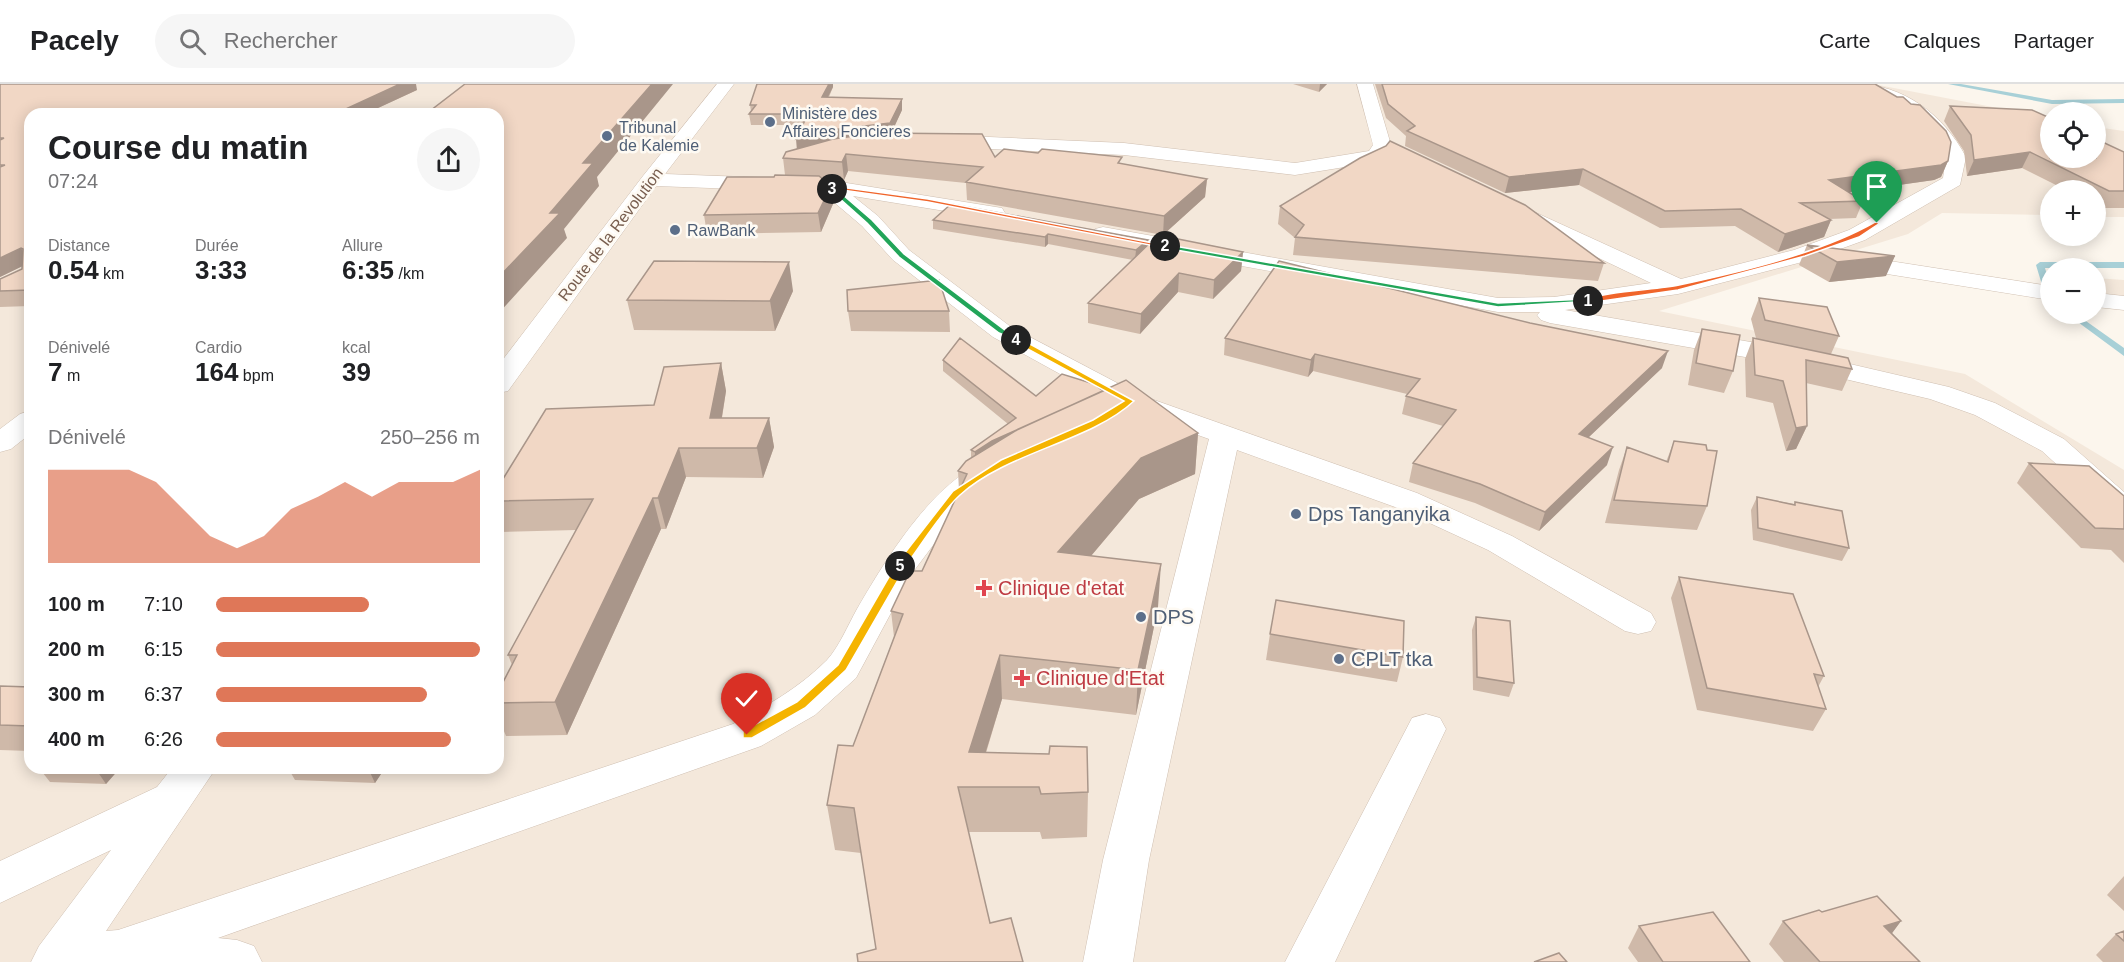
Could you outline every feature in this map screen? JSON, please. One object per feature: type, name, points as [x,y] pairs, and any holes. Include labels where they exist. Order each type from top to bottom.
[{"type":"street","name":"Route de la Revolution","points":[[504,377],[650,180],[726,84]]},
{"type":"street","points":[[919,141],[1124,150],[1295,169],[1376,156],[1382,145],[1365,84]]},
{"type":"street","points":[[1498,305],[1595,300],[1678,287],[1802,255],[1857,235],[1953,181],[1956,157],[1949,143],[1915,107],[1890,93],[1864,84]]},
{"type":"street","points":[[1382,145],[1403,155]]},
{"type":"street","points":[[716,183],[769,165]]},
{"type":"street","points":[[650,180],[828,186],[1010,216]]},
{"type":"street","points":[[828,186],[842,195],[901,255],[1002,332],[1130,401],[1417,505],[1500,543],[1638,622]]},
{"type":"street","points":[[1498,201],[1678,287]]},
{"type":"street","points":[[1080,230],[1768,352],[1948,396],[1985,409],[2053,446],[2124,508]]},
{"type":"street","points":[[1802,255],[2040,291]]},
{"type":"street","points":[[2106,301],[2124,303]]},
{"type":"street","points":[[1096,422],[1130,401]]},
{"type":"street","points":[[0,443],[24,425]]},
{"type":"street","points":[[1108,962],[1126,860],[1225,436]]},
{"type":"street","points":[[118,952],[747,735],[801,705],[842,668],[898,568],[956,493],[1004,462],[1025,453]]},
{"type":"street","points":[[1310,962],[1341,904],[1426,729]]},
{"type":"street","points":[[59,958],[182,784]]},
{"type":"street","points":[[0,883],[182,784]]},
{"type":"street","points":[[59,958],[118,952],[237,962]]},
{"type":"shaded area","points":[[0,84],[1873,84],[2040,116],[2040,168],[2106,168],[2106,128],[2124,131],[2124,217],[2106,217],[2106,180],[2040,180],[2040,215],[1942,213],[1908,234],[1659,311],[1965,374],[2124,470],[2124,962],[0,962]]},
{"type":"shaded area","points":[[2106,279],[2124,280],[2124,307],[2106,293]]},
{"type":"building","points":[[0,84],[400,84],[348,108],[24,108],[24,290],[0,291],[0,279],[22,269],[23,249],[0,258],[0,167],[5,165],[0,165],[0,140],[4,138],[0,138]]},
{"type":"building","points":[[465,84],[652,84],[583,163],[593,163],[550,213],[560,213],[504,272],[504,108],[434,108]]},
{"type":"building","points":[[757,84],[829,84],[822,97],[902,99],[890,123],[831,130],[796,139],[808,114],[749,114],[756,105],[750,105]]},
{"type":"building","points":[[1382,84],[1875,84],[1897,97],[1903,97],[1911,104],[1920,105],[1946,131],[1951,142],[1948,161],[1941,165],[1829,180],[1863,201],[1800,203],[1831,220],[1785,234],[1741,209],[1665,211],[1583,169],[1509,177],[1407,131],[1415,126],[1388,104]]},
{"type":"building","points":[[1950,106],[2032,110],[2040,114],[2040,157],[2030,152],[1974,160],[1971,135]]},
{"type":"building","points":[[876,133],[982,134],[995,157],[1004,149],[1038,153],[1042,149],[1122,157],[1118,163],[1207,179],[1164,216],[966,182],[983,167],[846,154],[842,162],[783,158],[786,152],[833,139]]},
{"type":"building","points":[[1390,141],[1525,205],[1604,263],[1295,237],[1304,225],[1280,206],[1360,158],[1386,146]]},
{"type":"building","points":[[2106,144],[2124,152],[2124,191],[2106,190],[2106,180],[2087,180],[2062,168],[2106,168]]},
{"type":"building","points":[[775,175],[819,176],[831,186],[818,213],[704,215],[727,177],[774,177]]},
{"type":"building","points":[[951,204],[1148,240],[1136,250],[1048,234],[1045,237],[933,220]]},
{"type":"building","points":[[1158,235],[1243,252],[1214,280],[1179,273],[1141,314],[1088,303]]},
{"type":"building","points":[[1807,245],[1895,256],[1837,262]]},
{"type":"building","points":[[654,261],[789,262],[770,301],[627,300]]},
{"type":"building","points":[[1279,261],[1530,323],[1668,351],[1579,434],[1613,447],[1545,512],[1480,484],[1413,463],[1456,410],[1406,396],[1420,379],[1315,354],[1311,360],[1225,338]]},
{"type":"building","points":[[939,280],[949,311],[848,311],[847,290]]},
{"type":"building","points":[[1759,298],[1827,307],[1839,336],[1765,320]]},
{"type":"building","points":[[1702,329],[1740,335],[1733,371],[1696,363]]},
{"type":"building","points":[[960,338],[1036,396],[1062,374],[1094,384],[1103,391],[992,441],[975,452],[971,450],[1016,418],[943,360]]},
{"type":"building","points":[[1753,338],[1848,358],[1852,369],[1806,360],[1807,426],[1796,428],[1783,381],[1755,375]]},
{"type":"building","points":[[721,363],[710,418],[769,418],[757,448],[679,448],[658,498],[653,498],[555,702],[504,703],[504,680],[517,655],[508,655],[593,499],[504,501],[504,477],[546,409],[654,405],[664,367]]},
{"type":"building","name":"Clinique d'Etat","points":[[1126,380],[1198,433],[1141,458],[1058,552],[1161,564],[1138,670],[1000,655],[969,752],[1049,754],[1050,746],[1087,747],[1088,792],[1041,794],[1039,787],[958,787],[990,923],[1011,918],[1023,962],[858,962],[857,954],[876,949],[854,808],[827,805],[838,745],[853,746],[903,614],[891,611],[910,571],[922,571],[967,474],[958,471],[966,461],[1015,431]]},
{"type":"building","points":[[1674,441],[1706,445],[1707,450],[1717,451],[1707,506],[1614,500],[1627,447],[1668,462]]},
{"type":"building","points":[[2029,463],[2089,466],[2124,496],[2124,529],[2095,528]]},
{"type":"building","points":[[1757,497],[1842,511],[1849,548],[1758,528]]},
{"type":"building","points":[[1679,577],[1793,594],[1824,676],[1814,674],[1826,709],[1707,688]]},
{"type":"building","points":[[1276,600],[1404,621],[1403,657],[1270,634]]},
{"type":"building","points":[[1476,617],[1510,621],[1514,683],[1477,677]]},
{"type":"building","points":[[0,686],[24,687],[24,726],[0,725]]},
{"type":"building","points":[[1877,896],[1901,921],[1884,926],[1920,962],[1820,962],[1783,921],[1819,910],[1822,912]]},
{"type":"building","points":[[1713,912],[1750,962],[1663,962],[1639,926]]},
{"type":"building","points":[[2124,931],[2124,941],[2116,934]]},
{"type":"building","points":[[1559,953],[1567,962],[1534,962]]},
{"type":"waterway","points":[[1951,84],[2052,102],[2124,101]]},
{"type":"waterway","points":[[2106,265],[2124,265]]},
{"type":"waterway","points":[[2085,324],[2124,353]]},
{"type":"place","name":"Ministère des Affaires Foncieres","points":[[770,122]]},
{"type":"place","name":"Tribunal de Kalemie","points":[[607,136]]},
{"type":"place","name":"RawBank","points":[[675,230]]},
{"type":"place","name":"Dps Tanganyika","points":[[1296,514]]},
{"type":"place","name":"Clinique d'etat","points":[[984,588]]},
{"type":"place","name":"DPS","points":[[1141,617]]},
{"type":"place","name":"CPLT tka","points":[[1339,659]]},
{"type":"place","name":"Clinique d'Etat","points":[[1022,678]]},
{"type":"route","points":[[747,735],[801,705],[842,668],[898,568],[956,493],[1004,462],[1096,422],[1130,401],[1002,332],[901,255],[870,221],[842,195],[828,186],[928,201],[1218,256],[1498,305],[1554,304],[1595,300],[1678,287],[1802,255],[1857,235],[1877,223]]}]
